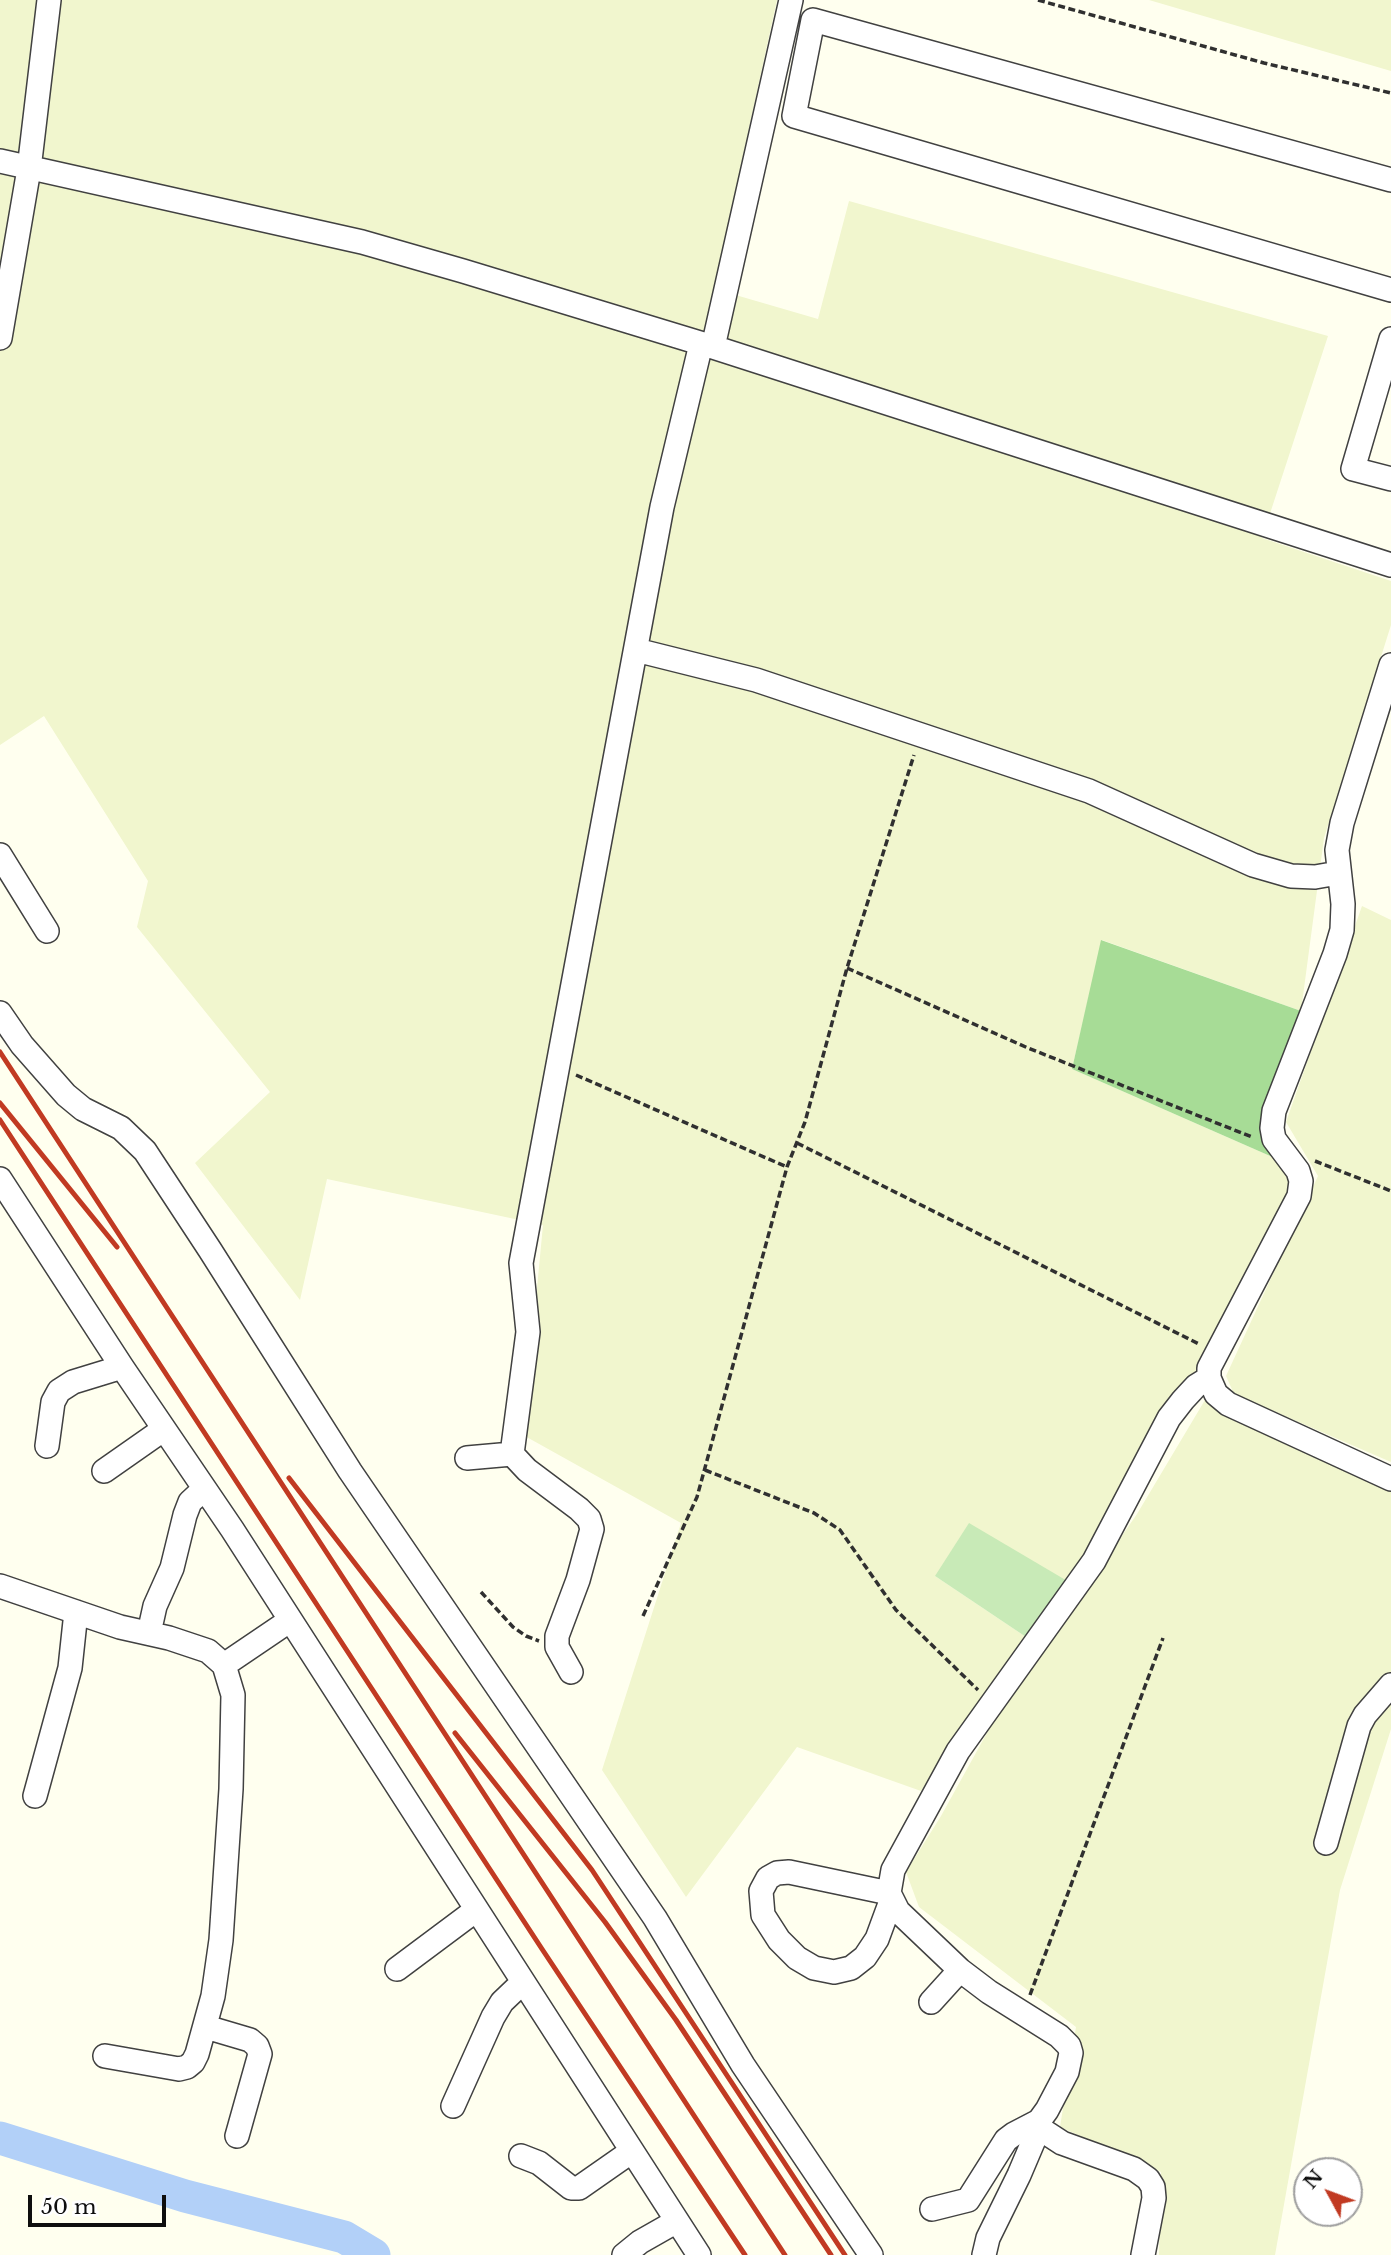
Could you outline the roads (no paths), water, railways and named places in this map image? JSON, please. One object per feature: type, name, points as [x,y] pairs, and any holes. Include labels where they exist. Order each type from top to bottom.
[{"type":"street","points":[[0,338],[29,169],[49,0]]},
{"type":"street","points":[[512,1454],[528,1332],[522,1264],[662,507],[707,346],[790,0]]},
{"type":"street","points":[[1391,180],[813,20],[794,116],[1391,290]]},
{"type":"street","points":[[0,160],[29,169],[362,242],[707,346],[1391,565]]},
{"type":"street","points":[[1391,338],[1353,469],[1391,479]]},
{"type":"street","points":[[636,650],[756,680],[1089,791],[1253,865],[1292,876],[1315,877],[1338,873]]},
{"type":"street","points":[[1391,665],[1342,823],[1337,850],[1343,904],[1342,929],[1335,954],[1274,1111],[1274,1139],[1298,1171],[1301,1181],[1299,1196],[1209,1368],[1209,1378],[1216,1394],[1228,1404],[1391,1479]]},
{"type":"street","points":[[0,855],[47,932]]},
{"type":"street","points":[[0,1013],[22,1045],[66,1095],[83,1109],[121,1128],[145,1152],[349,1471],[655,1918],[743,2065],[872,2255]]},
{"type":"street","points":[[0,1179],[204,1489],[699,2255]]},
{"type":"street","points":[[47,1446],[53,1402],[59,1391],[73,1382],[122,1367]]},
{"type":"street","points":[[984,2255],[988,2238],[1019,2175],[1039,2125],[1067,2072],[1071,2053],[1065,2041],[960,1970],[910,1924],[890,1897],[789,1872],[777,1873],[768,1878],[761,1891],[763,1915],[779,1940],[797,1958],[814,1968],[834,1972],[851,1968],[865,1958],[877,1939],[890,1897],[893,1870],[958,1751],[1094,1560],[1169,1418],[1196,1386],[1209,1378]]},
{"type":"street","points":[[104,1471],[164,1429]]},
{"type":"street","points":[[467,1458],[512,1454]]},
{"type":"street","points":[[512,1454],[527,1470],[579,1509],[589,1519],[592,1529],[578,1580],[557,1636],[557,1647],[571,1672]]},
{"type":"street","points":[[149,1633],[155,1606],[172,1568],[185,1515],[190,1502],[204,1489]]},
{"type":"street","points":[[0,1586],[120,1627],[208,1651],[224,1665],[233,1695],[231,1788],[221,1940],[206,2027],[193,2062],[187,2067],[179,2069],[105,2056]]},
{"type":"street","points":[[35,1796],[70,1668],[76,1612]]},
{"type":"street","points":[[224,1665],[289,1621]]},
{"type":"street","points":[[1326,1843],[1359,1726],[1391,1685]]},
{"type":"street","points":[[397,1969],[476,1910]]},
{"type":"street","points":[[931,2002],[960,1970]]},
{"type":"street","points":[[453,2106],[493,2017],[502,2002],[523,1982]]},
{"type":"street","points":[[206,2027],[250,2040],[257,2046],[260,2054],[237,2136]]},
{"type":"street","points":[[932,2209],[968,2200],[1006,2140],[1014,2134],[1039,2125]]},
{"type":"street","points":[[1039,2125],[1062,2143],[1134,2169],[1148,2179],[1153,2187],[1154,2198],[1143,2255]]},
{"type":"street","points":[[521,2156],[539,2163],[571,2188],[579,2188],[632,2151]]},
{"type":"street","points":[[624,2255],[640,2242],[677,2221]]},
{"type":"waterway","points":[[0,2138],[185,2196],[344,2237],[374,2255]]},
{"type":"railway","points":[[0,1052],[785,2255]]},
{"type":"railway","points":[[0,1103],[117,1247]]},
{"type":"railway","points":[[0,1120],[745,2255]]},
{"type":"railway","points":[[289,1478],[592,1870],[845,2255]]},
{"type":"railway","points":[[455,1733],[605,1922],[676,2020],[831,2255]]}]
